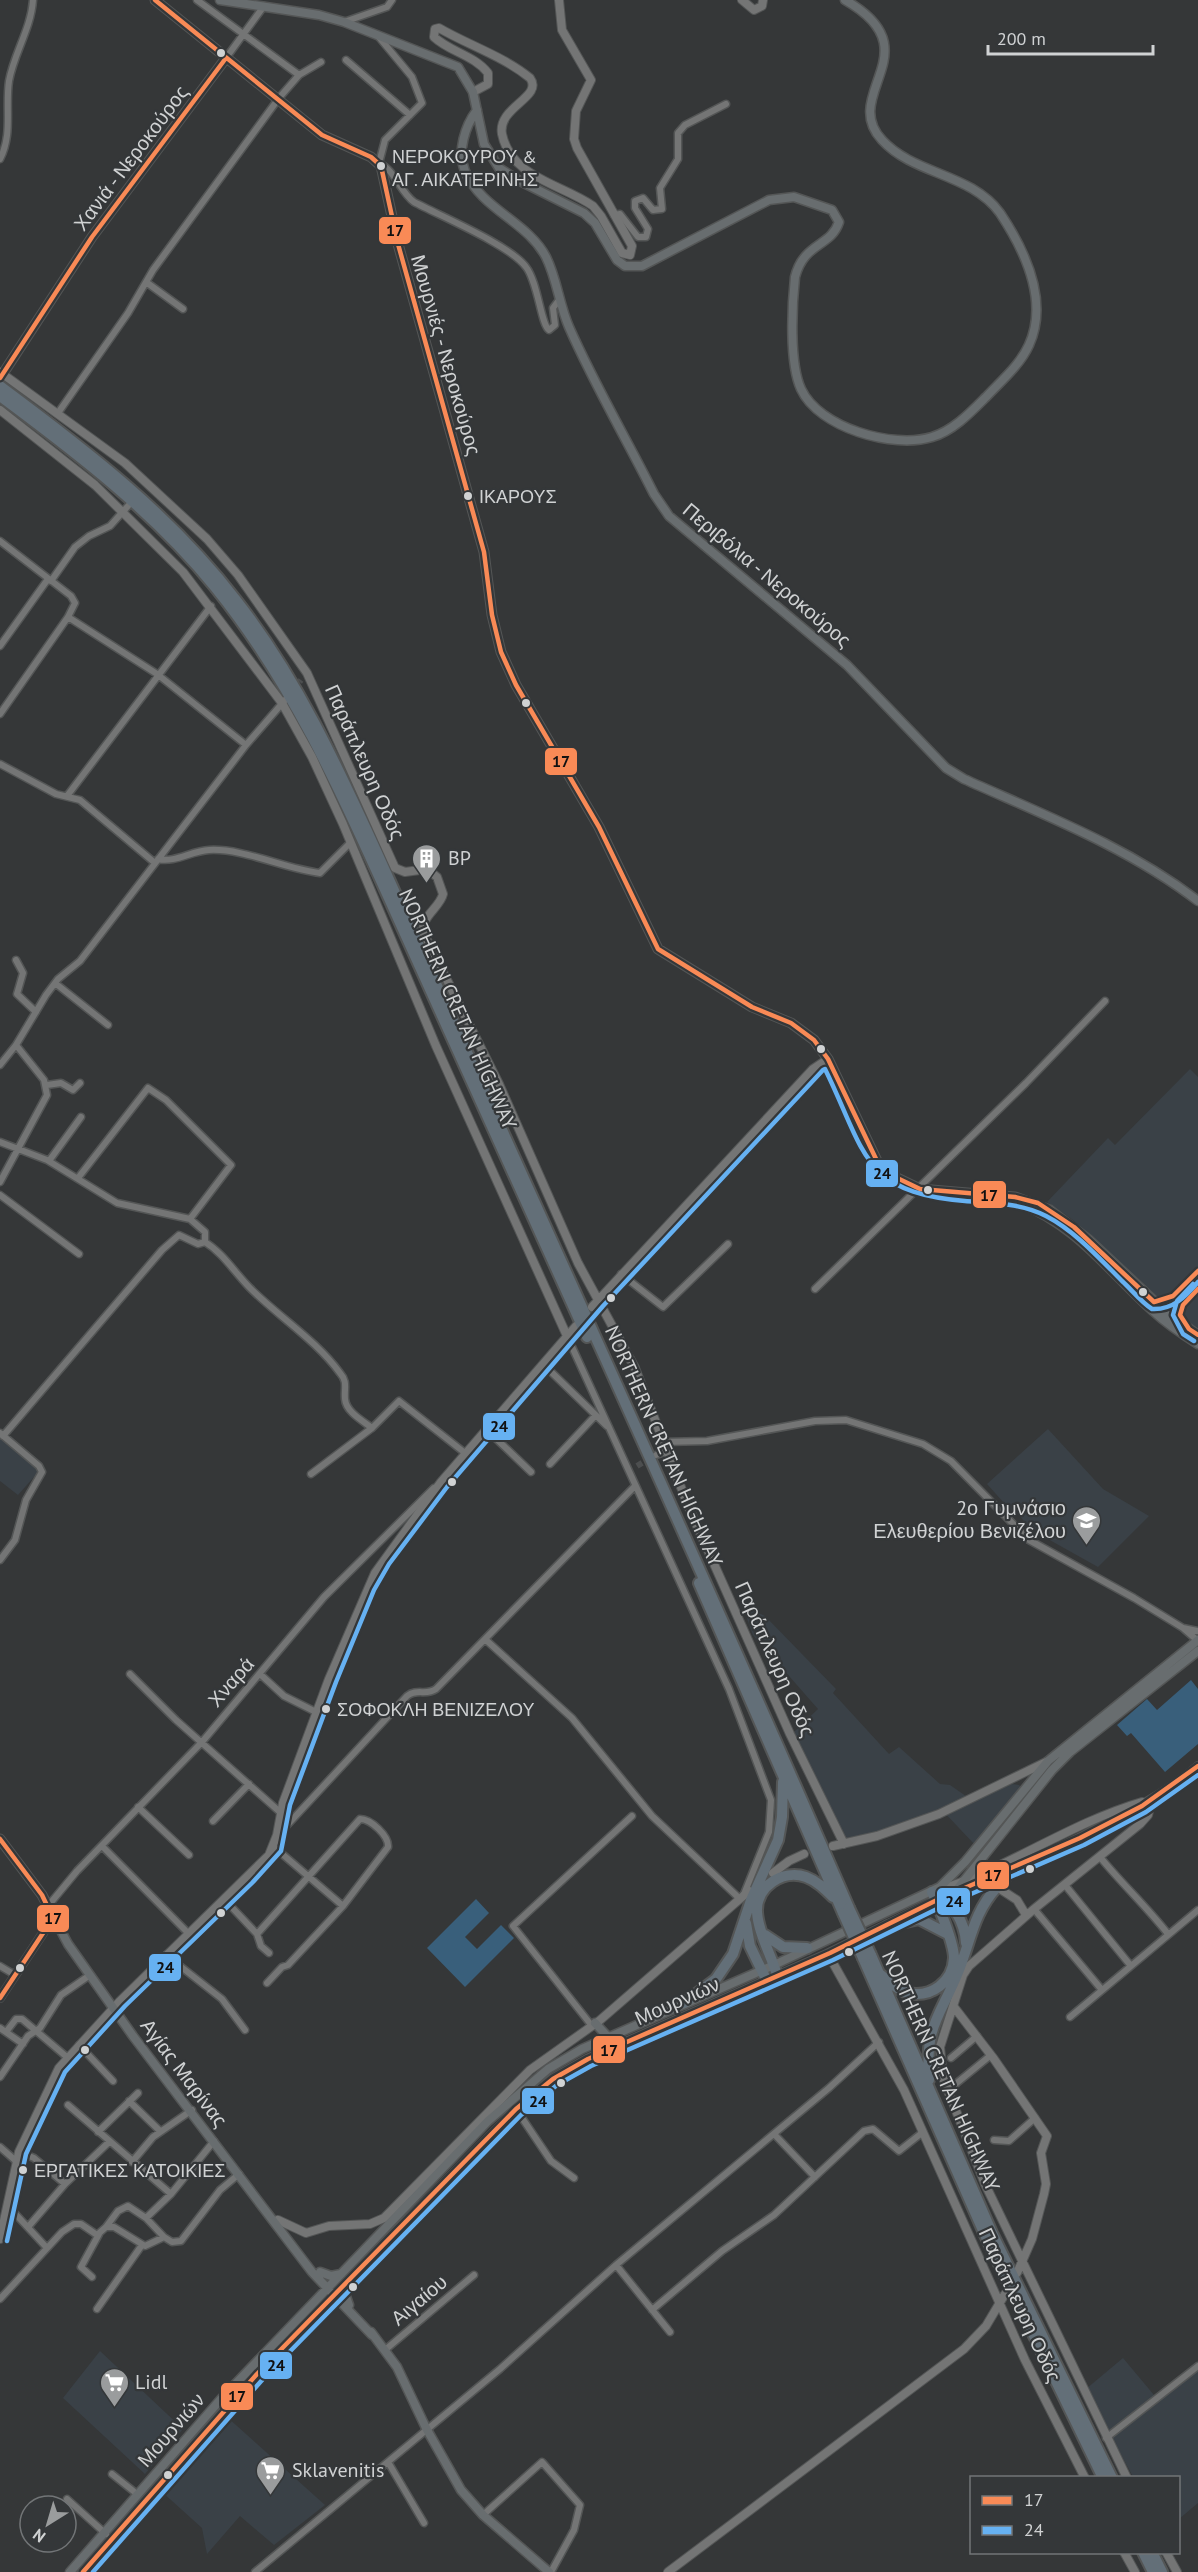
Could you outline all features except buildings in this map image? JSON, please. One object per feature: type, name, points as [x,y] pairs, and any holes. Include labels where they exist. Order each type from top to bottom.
[{"type":"highway","name":"NORTHERN CRETAN HIGHWAY","points":[[0,386],[99,461],[134,490],[179,534],[236,599],[306,704],[414,935],[733,1640],[985,2235],[1102,2476]]},
{"type":"highway","name":"NORTHERN CRETAN HIGHWAY","points":[[0,396],[94,468],[152,519],[229,604],[291,695],[339,790],[701,1588],[837,1901],[846,1910]]},
{"type":"highway","points":[[384,870],[396,876]]},
{"type":"highway","points":[[414,935],[417,922]]},
{"type":"highway","points":[[684,2003],[709,1986],[723,1972],[734,1954],[747,1913],[778,1840],[782,1816],[783,1776]]},
{"type":"highway","points":[[775,1970],[757,1913],[758,1899],[766,1887],[782,1876],[797,1875],[814,1881],[837,1901]]},
{"type":"highway","points":[[929,2089],[927,2056],[933,2024],[958,1973],[977,1912],[997,1887]]},
{"type":"highway","points":[[954,1910],[958,1888]]},
{"type":"highway","points":[[937,1897],[954,1910],[964,1930],[966,1946]]},
{"type":"highway","points":[[879,1973],[908,1993],[926,1993],[937,1989],[953,1967],[954,1956],[937,1897]]},
{"type":"highway","points":[[747,1913],[746,1926],[750,1946],[764,1975]]},
{"type":"highway","points":[[888,1926],[919,1919],[946,1933]]},
{"type":"highway","points":[[762,1933],[783,1947],[807,1948]]},
{"type":"highway","name":"NORTHERN CRETAN HIGHWAY","points":[[867,1957],[879,1973],[1044,2343],[1111,2476]]},
{"type":"highway","points":[[1144,2554],[1153,2572]]},
{"type":"highway","points":[[1153,2554],[1162,2572]]},
{"type":"main road","points":[[155,0],[322,135],[379,163]]},
{"type":"main road","points":[[220,0],[267,4],[344,22],[377,33],[458,67],[473,92],[484,144],[499,168],[590,217],[613,256],[625,266],[642,266],[757,206],[777,198],[794,197],[832,210],[838,222],[836,230],[807,252],[799,263],[795,277],[795,369],[801,389],[817,411],[835,424],[901,440],[931,438],[949,430],[968,414],[1024,353],[1035,323],[1033,282],[1018,244],[990,201],[972,188],[900,154],[881,140],[872,122],[871,102],[884,61],[884,37],[867,14],[845,0]]},
{"type":"main road","name":"Χανιά - Νεροκούρος","points":[[3,370],[92,237],[226,58]]},
{"type":"main road","name":"Περιβόλια - Νεροκούρος","points":[[477,110],[463,144],[465,172],[479,193],[541,250],[551,270],[559,300],[578,346],[654,494],[676,523],[848,665],[946,768],[964,779],[1121,851],[1163,874],[1198,901]]},
{"type":"main road","name":"Μουρνιές - Νεροκούρος","points":[[379,163],[398,244],[484,552],[498,642],[512,677],[599,827],[658,949],[752,1007],[791,1023],[814,1040],[828,1059],[877,1161],[901,1181],[920,1189]]},
{"type":"main road","points":[[920,1189],[992,1194],[1038,1203],[1063,1218],[1154,1302],[1198,1335]]},
{"type":"main road","points":[[992,1194],[1036,1209],[1053,1220],[1161,1318],[1198,1344]]},
{"type":"main road","points":[[775,1970],[807,1948],[958,1888],[1048,1761],[1198,1640]]},
{"type":"main road","points":[[764,1975],[828,1953],[888,1926],[937,1897],[1030,1788],[1070,1752],[1198,1651]]},
{"type":"main road","name":"Αγίας Μαρίνας","points":[[0,1839],[48,1906],[53,1918],[90,1975],[239,2174],[318,2274],[385,2350],[410,2390],[426,2428],[454,2481],[483,2516],[550,2572]]},
{"type":"main road","name":"Μουρνιών","points":[[83,2572],[318,2303],[328,2286],[509,2100],[548,2069],[608,2037],[684,2003],[764,1975]]},
{"type":"main road","name":"Μουρνιών","points":[[70,2572],[106,2534],[221,2399],[318,2303],[335,2293],[516,2109],[553,2079],[588,2059],[764,1975]]},
{"type":"main road","points":[[594,2025],[608,2037]]},
{"type":"main road","name":"Αγίας Μαρίνας","points":[[264,2206],[278,2220],[318,2274]]},
{"type":"main road","points":[[341,2273],[331,2276],[318,2274],[318,2303],[347,2307],[345,2294],[349,2279]]},
{"type":"street","points":[[0,159],[7,141],[9,80],[30,21],[33,0]]},
{"type":"street","points":[[197,0],[299,75]]},
{"type":"street","points":[[344,22],[387,8],[392,0]]},
{"type":"street","points":[[473,92],[488,84],[488,73],[474,60],[439,42],[434,37],[435,29],[439,28],[453,38],[474,45],[522,71],[532,80],[532,92],[503,120],[502,132],[509,152],[525,170],[593,207],[601,216],[622,253],[630,255],[632,246],[576,148],[574,139],[576,111],[591,80],[562,30],[559,0]]},
{"type":"street","points":[[742,0],[754,10],[762,6],[763,0]]},
{"type":"street","points":[[226,58],[267,4]]},
{"type":"street","points":[[377,33],[415,83],[422,103],[385,140],[379,163],[387,168],[400,188],[414,202],[520,261],[537,288],[546,328],[551,329],[555,325],[553,308],[559,300]]},
{"type":"street","points":[[346,60],[410,115]]},
{"type":"street","points":[[58,413],[110,341],[146,282],[279,98],[299,75],[321,62]]},
{"type":"street","points":[[614,215],[620,214],[625,218],[638,237],[646,237],[648,229],[635,208],[635,201],[643,198],[653,210],[662,209],[660,188],[678,159],[678,133],[685,125],[726,104]]},
{"type":"street","points":[[146,282],[183,309]]},
{"type":"street","name":"Παράπλευρη Οδός","points":[[3,370],[146,486],[220,554],[304,677],[391,862],[400,871],[427,869],[433,872],[441,885],[442,899],[425,920],[424,934],[499,1084],[595,1304],[635,1368],[666,1452],[774,1699],[844,1844]]},
{"type":"street","points":[[0,410],[95,485],[183,572],[284,701],[351,842],[436,1046],[729,1689],[771,1800],[772,1819],[766,1843],[744,1895],[594,2025],[530,2070],[384,2218],[369,2224],[329,2226],[306,2233],[278,2220]]},
{"type":"street","points":[[0,646],[75,547],[89,536],[110,526],[128,506]]},
{"type":"street","points":[[0,541],[74,600],[75,607],[0,714]]},
{"type":"street","points":[[67,796],[157,674],[211,606]]},
{"type":"street","points":[[68,617],[157,674],[246,745]]},
{"type":"street","points":[[0,1065],[16,1045],[55,983],[80,961],[246,745],[284,701]]},
{"type":"street","points":[[0,764],[41,787],[80,800],[156,861],[209,850],[234,853],[320,873],[351,842]]},
{"type":"street","points":[[16,960],[23,973],[17,994],[36,1012]]},
{"type":"street","points":[[55,983],[108,1025]]},
{"type":"street","points":[[815,1289],[880,1224],[920,1189],[1068,1042],[1105,1001]]},
{"type":"street","points":[[0,1182],[46,1099],[47,1085],[16,1045]]},
{"type":"street","points":[[595,1304],[813,1069],[828,1059]]},
{"type":"street","points":[[47,1085],[61,1083],[73,1090],[80,1083]]},
{"type":"street","points":[[78,1178],[145,1090],[152,1089],[231,1165],[190,1219]]},
{"type":"street","points":[[49,1161],[81,1117]]},
{"type":"street","points":[[0,1142],[49,1161],[117,1203],[190,1219],[205,1232],[205,1242]]},
{"type":"street","points":[[0,1195],[79,1254]]},
{"type":"street","points":[[0,1560],[15,1540],[26,1500],[42,1472],[39,1466],[2,1434],[177,1236],[183,1234],[198,1244],[205,1242]]},
{"type":"street","points":[[205,1242],[218,1251],[251,1289],[326,1354],[346,1384],[344,1400],[348,1408],[372,1428]]},
{"type":"street","points":[[621,1274],[663,1307],[728,1244]]},
{"type":"street","name":"Χναρά","points":[[274,1847],[281,1813],[323,1697],[375,1573],[441,1482],[576,1326]]},
{"type":"street","points":[[543,1364],[610,1429]]},
{"type":"street","points":[[311,1474],[372,1428],[399,1401],[465,1453]]},
{"type":"street","points":[[550,1464],[596,1416]]},
{"type":"street","points":[[663,1442],[707,1441],[810,1422],[846,1420],[923,1444],[951,1461],[1029,1540],[1183,1628],[1198,1640]]},
{"type":"street","points":[[486,1429],[531,1472]]},
{"type":"street","points":[[656,1455],[666,1452]]},
{"type":"street","points":[[629,1471],[636,1466]]},
{"type":"street","name":"Χναρά","points":[[48,1906],[138,1807],[202,1742],[324,1597],[441,1482]]},
{"type":"street","points":[[277,1835],[407,1696],[413,1692],[429,1693],[436,1689],[635,1486]]},
{"type":"street","points":[[1183,1628],[1198,1632]]},
{"type":"street","points":[[486,1640],[572,1718],[652,1816],[744,1895]]},
{"type":"street","points":[[130,1674],[169,1714],[281,1813]]},
{"type":"street","points":[[260,1674],[284,1696],[318,1713]]},
{"type":"street","points":[[833,1846],[876,1836],[939,1814],[1048,1761]]},
{"type":"street","points":[[958,1888],[1023,1865],[1131,1813],[1198,1766]]},
{"type":"street","points":[[1016,1777],[1030,1788]]},
{"type":"street","points":[[213,1821],[249,1784]]},
{"type":"street","points":[[958,1888],[1081,1827],[1129,1806],[1152,1800]]},
{"type":"street","name":"Παράπλευρη Οδός","points":[[1126,2476],[985,2184],[947,2091],[940,2065],[940,2047],[963,1975],[969,1966],[1026,1915],[1140,1824],[1148,1815],[1152,1800]]},
{"type":"street","points":[[138,1807],[189,1855]]},
{"type":"street","points":[[594,2025],[513,1926],[632,1816]]},
{"type":"street","points":[[257,1934],[360,1819],[371,1822],[387,1839],[388,1847],[343,1906],[288,1965],[282,1967],[267,1983]]},
{"type":"street","points":[[102,1846],[189,1934]]},
{"type":"street","points":[[0,2238],[16,2161],[48,2085],[79,2045],[114,2008],[225,1900],[274,1847],[343,1906]]},
{"type":"street","points":[[773,1873],[789,1861],[804,1854]]},
{"type":"street","points":[[1100,1857],[1123,1886],[1147,1906],[1168,1934]]},
{"type":"street","points":[[1023,1865],[997,1887],[1017,1900],[1026,1915]]},
{"type":"street","points":[[1065,1885],[1131,1966]]},
{"type":"street","points":[[225,1900],[257,1934],[261,1946],[269,1953]]},
{"type":"street","points":[[1034,1909],[1102,1990]]},
{"type":"street","points":[[1070,2017],[1198,1910]]},
{"type":"street","points":[[1,1993],[53,1918]]},
{"type":"street","name":"Παράπλευρη Οδός","points":[[828,1953],[879,2042],[923,2132],[1025,2360],[1084,2476]]},
{"type":"street","points":[[166,1955],[222,1999],[245,2030]]},
{"type":"street","points":[[0,1966],[15,1975]]},
{"type":"street","points":[[0,2077],[23,2044],[37,2031],[61,1995],[90,1975]]},
{"type":"street","points":[[954,2007],[991,2055],[1047,2138],[1041,2156],[1046,2184],[1032,2239],[1023,2264],[1017,2273]]},
{"type":"street","points":[[23,2044],[3,2030],[19,2018],[68,2058]]},
{"type":"street","points":[[951,2058],[976,2036]]},
{"type":"street","points":[[255,2572],[500,2369],[616,2265],[774,2134],[879,2042]]},
{"type":"street","points":[[79,2045],[113,2081]]},
{"type":"street","points":[[947,2091],[991,2055]]},
{"type":"street","points":[[98,2133],[138,2093]]},
{"type":"street","points":[[129,2102],[160,2131]]},
{"type":"street","points":[[68,2105],[171,2194]]},
{"type":"street","points":[[516,2109],[551,2161],[574,2178]]},
{"type":"street","points":[[132,2162],[160,2131],[192,2110]]},
{"type":"street","points":[[994,2140],[1009,2142],[1035,2118]]},
{"type":"street","points":[[652,2310],[722,2251],[765,2223],[857,2136],[868,2129],[877,2131],[899,2151],[923,2132]]},
{"type":"street","points":[[774,2134],[815,2177]]},
{"type":"street","points":[[146,2218],[171,2194],[215,2141]]},
{"type":"street","points":[[28,2227],[65,2184],[109,2142]]},
{"type":"street","points":[[0,2147],[16,2161]]},
{"type":"street","points":[[19,2152],[34,2158],[65,2184]]},
{"type":"street","points":[[92,2277],[81,2267],[108,2221],[125,2206],[130,2206],[146,2218],[164,2237],[177,2242],[185,2238],[220,2190],[239,2174]]},
{"type":"street","points":[[8,2206],[47,2248]]},
{"type":"street","points":[[0,2299],[47,2248],[74,2224],[81,2224],[94,2235],[99,2234]]},
{"type":"street","points":[[106,2227],[114,2227],[141,2245],[152,2244],[164,2237]]},
{"type":"street","points":[[97,2309],[141,2245]]},
{"type":"street","points":[[616,2265],[670,2332]]},
{"type":"street","name":"Αιγαίου","points":[[385,2350],[474,2275]]},
{"type":"street","points":[[668,2572],[964,2349],[986,2326],[1005,2294]]},
{"type":"street","points":[[1106,2438],[1198,2366]]},
{"type":"street","points":[[388,2462],[423,2523]]},
{"type":"street","points":[[483,2516],[542,2463],[580,2505],[574,2530],[550,2572]]},
{"type":"street","points":[[112,2474],[138,2494]]},
{"type":"street","points":[[78,2509],[106,2534]]},
{"type":"street","points":[[1125,2554],[1135,2572]]},
{"type":"street","points":[[1167,2554],[1177,2572]]},
{"type":"shaded area","points":[[1190,1069],[1198,1077],[1198,1331],[1183,1318],[1186,1304],[1175,1293],[1161,1301],[1155,1299],[1073,1220],[1047,1202],[1108,1138],[1115,1145]]},
{"type":"shaded area","points":[[1048,1429],[1103,1489],[1149,1516],[1098,1567],[1030,1529],[1016,1511],[1013,1513],[987,1484]]},
{"type":"shaded area","points":[[0,1433],[41,1469],[18,1495],[0,1481]]},
{"type":"shaded area","points":[[742,1605],[765,1616],[836,1689],[833,1693],[889,1754],[899,1747],[940,1784],[950,1785],[973,1801],[1012,1784],[1022,1788],[976,1846],[942,1810],[872,1835],[846,1840],[794,1732],[818,1709],[753,1635]]},
{"type":"shaded area","points":[[1191,1680],[1198,1689],[1198,1744],[1165,1772],[1131,1733],[1127,1736],[1117,1725],[1147,1699],[1157,1710]]},
{"type":"shaded area","points":[[476,1899],[489,1913],[465,1937],[477,1949],[501,1925],[514,1938],[465,1987],[427,1948]]},
{"type":"shaded area","points":[[100,2351],[183,2429],[145,2474],[63,2398]]},
{"type":"shaded area","points":[[1123,2358],[1159,2401],[1198,2370],[1198,2503],[1180,2518],[1180,2476],[1132,2476],[1086,2389]]},
{"type":"shaded area","points":[[227,2417],[325,2505],[274,2545],[240,2516],[207,2554],[202,2528],[161,2491]]},
{"type":"tunnel","points":[[294,689],[301,680]]},
{"type":"tunnel","points":[[637,1466],[650,1458]]},
{"type":"transit line","name":"17","points":[[155,0],[322,135],[371,157],[381,166],[398,244],[484,552],[492,615],[501,652],[516,685],[599,827],[658,949],[752,1007],[791,1023],[814,1040],[828,1059],[877,1161],[895,1177],[920,1189],[1015,1197],[1038,1203],[1074,1227],[1154,1302],[1173,1296],[1198,1271]]},
{"type":"transit line","name":"17","points":[[0,378],[92,237],[226,58]]},
{"type":"transit line","name":"24","points":[[7,2241],[26,2154],[65,2072],[125,2006],[252,1883],[281,1851],[290,1805],[336,1682],[374,1590],[389,1564],[447,1487],[603,1306],[823,1070],[825,1069],[859,1144],[871,1162],[886,1177],[905,1188],[931,1196],[1017,1206],[1046,1216],[1077,1237],[1152,1309],[1172,1305],[1198,1282]]},
{"type":"transit line","name":"24","points":[[1193,1284],[1177,1301],[1173,1315],[1183,1334],[1194,1341]]},
{"type":"transit line","name":"17","points":[[1198,1289],[1183,1305],[1180,1315],[1189,1329],[1198,1335]]},
{"type":"transit line","name":"17","points":[[83,2572],[257,2374],[516,2109],[553,2079],[588,2059],[830,1953],[937,1900],[1080,1838],[1142,1806],[1198,1766]]},
{"type":"transit line","name":"24","points":[[93,2572],[263,2379],[521,2115],[557,2085],[591,2066],[833,1960],[941,1907],[1084,1845],[1146,1812],[1198,1775]]},
{"type":"transit line","name":"17","points":[[0,1839],[42,1895],[53,1918],[0,1998]]},
{"type":"place","name":"ΝΕΡΟΚΟΥΡΟΥ & ΑΓ. ΑΙΚΑΤΕΡΙΝΗΣ","points":[[381,166]]},
{"type":"place","name":"ΙΚΑΡΟΥΣ","points":[[468,496]]},
{"type":"place","name":"BP","points":[[427,884]]},
{"type":"place","name":"2ο Γυμνάσιο Ελευθερίου Βενιζέλου","points":[[1087,1546]]},
{"type":"place","name":"ΣΟΦΟΚΛΗ ΒΕΝΙΖΕΛΟΥ","points":[[326,1709]]},
{"type":"place","name":"ΕΡΓΑΤΙΚΕΣ ΚΑΤΟΙΚΙΕΣ","points":[[23,2170]]},
{"type":"place","name":"Lidl","points":[[114,2408]]},
{"type":"place","name":"Sklavenitis","points":[[271,2496]]}]
